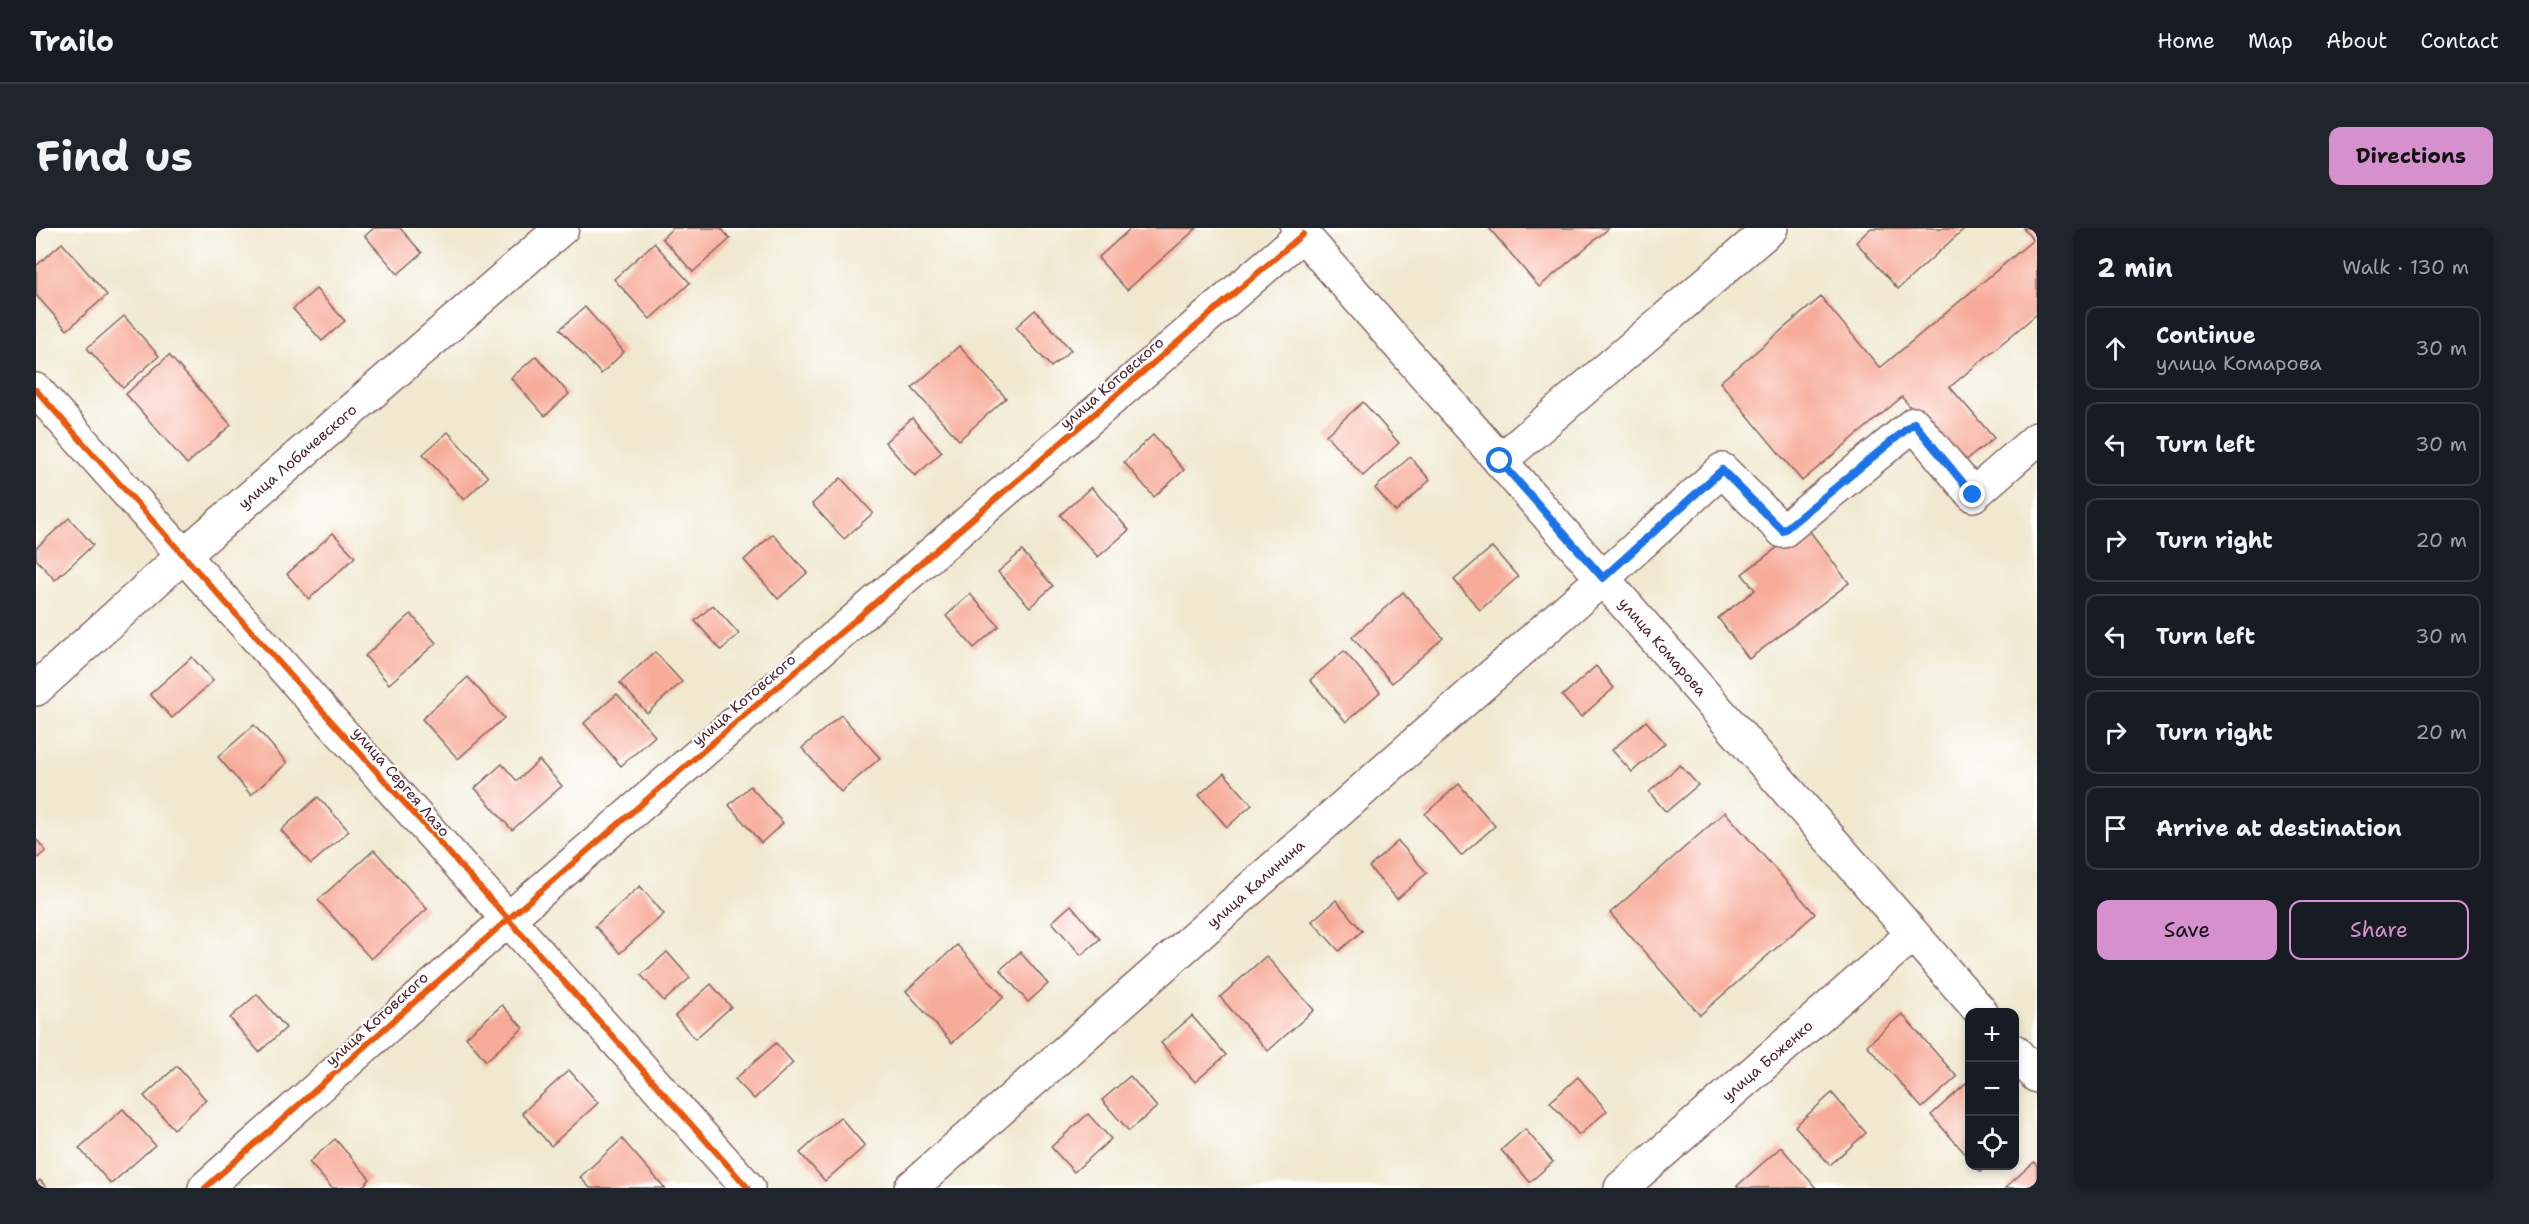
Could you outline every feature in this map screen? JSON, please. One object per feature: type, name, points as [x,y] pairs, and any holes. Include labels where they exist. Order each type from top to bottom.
[{"type":"street","name":"улица Лобачевского","points":[[36,688],[184,555],[561,228]]},
{"type":"street","points":[[1500,461],[1771,228]]},
{"type":"street","name":"улица Комарова","points":[[1300,231],[1977,1008]]},
{"type":"street","name":"улица Котовского","points":[[205,1188],[507,920],[1300,231]]},
{"type":"street","name":"улица Сергея Лазо","points":[[36,390],[748,1188]]},
{"type":"street","name":"улица Калинина","points":[[911,1188],[1603,578],[1722,470],[1783,531],[1914,423],[1973,495],[2037,439]]},
{"type":"street","name":"улица Боженко","points":[[1622,1188],[1912,935]]},
{"type":"street","points":[[2019,1056],[2037,1076]]},
{"type":"building","points":[[374,228],[400,228],[422,253],[398,274],[365,236]]},
{"type":"building","points":[[673,228],[721,228],[730,239],[693,272],[662,238]]},
{"type":"building","points":[[1131,228],[1197,228],[1127,290],[1098,258]]},
{"type":"building","points":[[1489,228],[1609,228],[1539,287]]},
{"type":"building","points":[[1871,228],[1965,228],[1898,289],[1856,242]]},
{"type":"building","points":[[2023,228],[2037,228],[2037,314],[1950,387],[1994,438],[1959,466],[1902,397],[1802,481],[1720,382],[1821,297],[1880,368],[2033,240]]},
{"type":"building","points":[[62,243],[107,295],[67,330],[36,295],[36,266]]},
{"type":"building","points":[[654,243],[690,283],[650,319],[614,279]]},
{"type":"building","points":[[316,289],[345,321],[322,341],[293,309]]},
{"type":"building","points":[[585,307],[624,352],[601,374],[560,329]]},
{"type":"building","points":[[1035,310],[1071,350],[1051,367],[1016,327]]},
{"type":"building","points":[[124,316],[159,356],[123,388],[87,348]]},
{"type":"building","points":[[959,346],[1006,398],[959,440],[912,388]]},
{"type":"building","points":[[169,355],[231,425],[187,464],[126,394]]},
{"type":"building","points":[[536,356],[569,394],[545,416],[511,378]]},
{"type":"building","points":[[1363,402],[1399,443],[1363,476],[1326,435]]},
{"type":"building","points":[[912,418],[942,452],[915,476],[885,442]]},
{"type":"building","points":[[448,432],[488,477],[464,500],[423,454]]},
{"type":"building","points":[[1153,435],[1184,470],[1154,497],[1124,462]]},
{"type":"building","points":[[1410,457],[1430,480],[1396,512],[1375,488]]},
{"type":"building","points":[[841,478],[873,513],[844,539],[812,504]]},
{"type":"building","points":[[1091,487],[1129,530],[1098,557],[1060,515]]},
{"type":"building","points":[[69,518],[93,545],[55,580],[36,559],[36,548]]},
{"type":"building","points":[[1806,526],[1849,583],[1749,659],[1718,618],[1755,590],[1742,574]]},
{"type":"building","points":[[333,533],[355,557],[309,599],[287,574]]},
{"type":"building","points":[[773,534],[807,573],[778,599],[744,560]]},
{"type":"building","points":[[1492,547],[1518,577],[1480,610],[1454,580]]},
{"type":"building","points":[[1022,551],[1053,586],[1030,607],[998,572]]},
{"type":"building","points":[[1403,592],[1443,638],[1392,683],[1352,637]]},
{"type":"building","points":[[970,594],[999,626],[974,648],[946,616]]},
{"type":"building","points":[[713,605],[739,634],[721,650],[695,621]]},
{"type":"building","points":[[411,614],[436,643],[389,684],[365,656]]},
{"type":"building","points":[[1344,651],[1380,692],[1346,722],[1310,680]]},
{"type":"building","points":[[655,652],[682,682],[647,713],[620,683]]},
{"type":"building","points":[[192,657],[213,681],[172,718],[150,694]]},
{"type":"building","points":[[1596,666],[1614,688],[1581,717],[1562,696]]},
{"type":"building","points":[[468,677],[504,718],[458,759],[422,719]]},
{"type":"building","points":[[617,694],[655,736],[621,766],[584,723]]},
{"type":"building","points":[[841,715],[880,758],[841,792],[802,748]]},
{"type":"building","points":[[1646,721],[1665,743],[1632,772],[1612,750]]},
{"type":"building","points":[[254,725],[287,763],[251,795],[218,757]]},
{"type":"building","points":[[539,760],[562,786],[512,830],[475,788],[502,764],[517,781]]},
{"type":"building","points":[[1680,765],[1698,785],[1666,812],[1649,792]]},
{"type":"building","points":[[1224,773],[1252,805],[1227,827],[1199,795]]},
{"type":"building","points":[[1459,784],[1495,826],[1461,856],[1425,814]]},
{"type":"building","points":[[750,786],[783,823],[761,843],[729,805]]},
{"type":"building","points":[[318,797],[349,831],[311,864],[281,830]]},
{"type":"building","points":[[1725,812],[1815,914],[1700,1015],[1610,913]]},
{"type":"building","points":[[36,839],[46,851],[36,859]]},
{"type":"building","points":[[1398,841],[1427,873],[1397,899],[1369,867]]},
{"type":"building","points":[[374,850],[427,909],[371,959],[318,900]]},
{"type":"building","points":[[640,886],[664,914],[620,953],[595,926]]},
{"type":"building","points":[[1336,900],[1362,931],[1339,951],[1312,921]]},
{"type":"building","points":[[1071,905],[1100,939],[1081,955],[1052,922]]},
{"type":"building","points":[[957,945],[1004,997],[952,1043],[906,991]]},
{"type":"building","points":[[667,952],[690,978],[664,1001],[641,975]]},
{"type":"building","points":[[1020,952],[1048,984],[1028,1002],[1000,970]]},
{"type":"building","points":[[1266,956],[1314,1010],[1268,1051],[1220,997]]},
{"type":"building","points":[[711,984],[731,1007],[695,1039],[675,1016]]},
{"type":"building","points":[[257,994],[286,1028],[259,1052],[230,1018]]},
{"type":"building","points":[[502,1005],[523,1028],[486,1061],[466,1037]]},
{"type":"building","points":[[1902,1014],[1957,1077],[1922,1108],[1867,1045]]},
{"type":"building","points":[[1192,1016],[1226,1055],[1195,1082],[1161,1043]]},
{"type":"building","points":[[776,1043],[793,1063],[754,1099],[735,1079]]},
{"type":"building","points":[[177,1066],[206,1100],[174,1129],[144,1096]]},
{"type":"building","points":[[569,1070],[598,1103],[551,1146],[522,1113]]},
{"type":"building","points":[[1130,1076],[1157,1107],[1129,1131],[1102,1100]]},
{"type":"building","points":[[1578,1077],[1607,1111],[1579,1135],[1550,1102]]},
{"type":"building","points":[[1965,1085],[1965,1153],[1931,1115]]},
{"type":"building","points":[[1832,1093],[1866,1133],[1830,1165],[1795,1126]]},
{"type":"building","points":[[123,1109],[155,1145],[111,1184],[79,1148]]},
{"type":"building","points":[[1088,1114],[1111,1139],[1074,1172],[1051,1147]]},
{"type":"building","points":[[840,1117],[865,1146],[825,1181],[800,1153]]},
{"type":"building","points":[[1525,1129],[1553,1162],[1530,1182],[1501,1150]]},
{"type":"building","points":[[335,1139],[370,1179],[361,1188],[332,1188],[309,1162]]},
{"type":"building","points":[[622,1139],[665,1188],[590,1188],[580,1177]]},
{"type":"building","points":[[1781,1147],[1816,1188],[1740,1188],[1737,1186]]},
{"type":"building","points":[[2034,1162],[2037,1166],[2037,1188],[2005,1188]]},
{"type":"building","points":[[40,1180],[47,1188],[36,1188]]},
{"type":"cycle path","points":[[205,1188],[507,920],[1303,234]]},
{"type":"cycle path","points":[[36,390],[748,1188]]},
{"type":"route","points":[[1500,461],[1603,578],[1722,470],[1783,531],[1914,423],[1973,495]]}]
